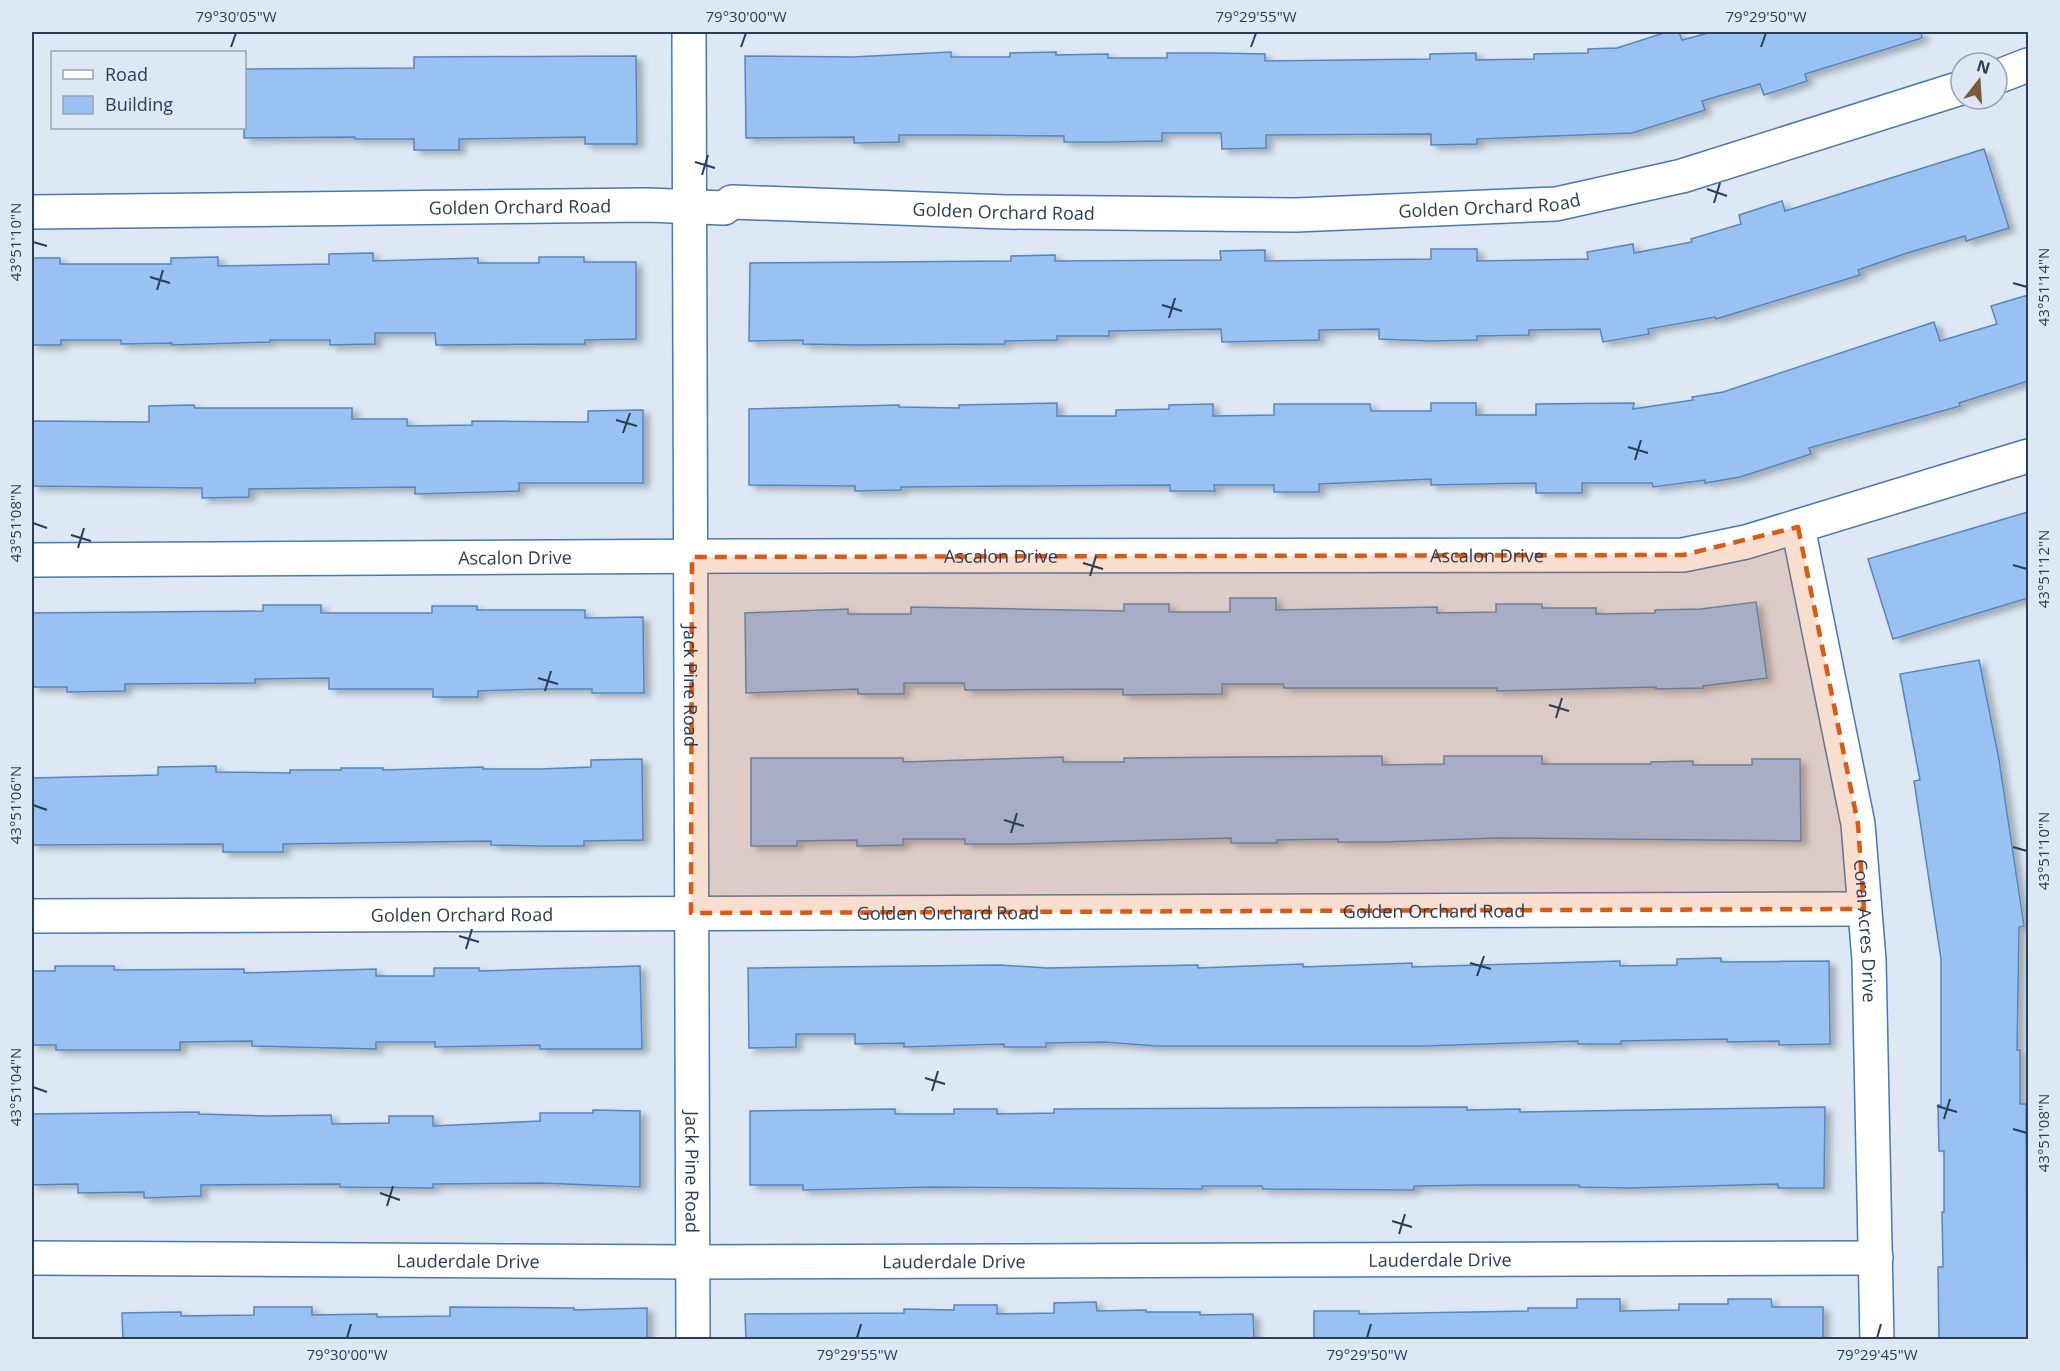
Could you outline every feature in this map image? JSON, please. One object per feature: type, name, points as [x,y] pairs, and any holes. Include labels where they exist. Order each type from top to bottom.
[{"type":"street","name":"Jack Pine Road","points":[[689,32],[693,1340]]},
{"type":"street","points":[[2009,72],[2028,65]]},
{"type":"street","name":"Golden Orchard Road","points":[[32,212],[647,205],[689,209],[724,208],[732,202],[1006,212],[1296,215],[1556,204],[1682,176],[1949,92]]},
{"type":"street","name":"Ascalon Drive","points":[[32,560],[1683,555],[1746,542],[2028,456]]},
{"type":"street","name":"Coral Acres Drive","points":[[1798,527],[1858,824],[1869,960],[1877,1340]]},
{"type":"street","name":"Golden Orchard Road","points":[[32,916],[1864,909]]},
{"type":"street","name":"Lauderdale Drive","points":[[32,1257],[692,1262],[1876,1258]]},
{"type":"highlighted area","points":[[1798,527],[1858,824],[1864,909],[1830,910],[691,913],[692,557],[1683,555]]},
{"type":"building","points":[[1667,32],[1679,32],[1682,40],[1712,32],[1921,32],[1922,38],[1805,74],[1807,81],[1764,95],[1760,84],[1702,101],[1705,110],[1632,133],[1477,139],[1477,144],[1431,145],[1431,134],[1266,135],[1266,148],[1222,149],[1221,133],[1162,133],[1162,141],[1109,142],[1064,142],[1064,136],[899,135],[899,142],[854,143],[854,137],[746,138],[745,56],[853,57],[951,52],[951,57],[1010,57],[1010,53],[1056,52],[1056,55],[1108,54],[1108,58],[1167,58],[1167,53],[1213,53],[1265,54],[1265,61],[1430,59],[1430,54],[1476,53],[1476,60],[1534,59],[1534,54],[1588,53],[1588,49],[1617,48]]},
{"type":"building","points":[[636,56],[637,144],[585,144],[585,137],[459,139],[459,150],[414,150],[414,139],[244,138],[246,69],[414,68],[414,57]]},
{"type":"building","points":[[1984,149],[2009,228],[1966,241],[1965,236],[1907,253],[1858,270],[1860,275],[1716,319],[1715,317],[1648,329],[1649,334],[1603,342],[1600,329],[1529,330],[1529,335],[1477,336],[1477,340],[1431,341],[1379,339],[1379,329],[1319,330],[1319,340],[1222,342],[1221,329],[1109,331],[1109,336],[1057,336],[1057,340],[1005,341],[1005,344],[855,345],[803,344],[803,340],[749,341],[750,263],[1011,261],[1011,256],[1055,255],[1055,261],[1221,260],[1220,251],[1265,250],[1265,261],[1431,259],[1431,249],[1477,249],[1477,261],[1588,259],[1587,252],[1633,244],[1634,253],[1692,242],[1691,239],[1741,224],[1739,215],[1782,201],[1785,211]]},
{"type":"building","points":[[373,253],[373,261],[478,258],[478,263],[539,263],[539,257],[584,257],[584,262],[636,262],[636,339],[585,340],[585,344],[436,345],[435,333],[375,333],[375,344],[330,345],[330,340],[270,340],[270,342],[172,345],[172,343],[121,344],[121,340],[61,340],[61,345],[32,345],[32,258],[60,258],[60,264],[171,264],[171,258],[218,257],[218,266],[329,264],[329,254]]},
{"type":"building","points":[[2028,295],[2028,381],[1959,403],[1960,406],[1809,448],[1811,454],[1740,477],[1705,483],[1705,480],[1653,487],[1652,483],[1582,483],[1582,493],[1536,493],[1536,483],[1431,485],[1431,479],[1319,484],[1319,492],[1274,492],[1274,485],[1214,485],[1215,491],[1170,491],[1170,485],[901,487],[901,490],[855,491],[855,486],[749,485],[749,409],[899,405],[899,407],[959,408],[959,405],[1057,403],[1057,416],[1116,416],[1116,410],[1169,409],[1169,405],[1213,404],[1213,416],[1274,415],[1274,404],[1370,404],[1371,411],[1431,411],[1431,403],[1476,403],[1476,415],[1536,415],[1536,404],[1634,403],[1633,409],[1693,400],[1692,397],[1723,392],[1934,322],[1940,341],[1997,324],[1991,306]]},
{"type":"building","points":[[194,405],[195,408],[352,408],[352,419],[407,419],[407,426],[472,425],[472,421],[588,422],[588,411],[643,410],[643,483],[519,483],[519,491],[415,494],[415,487],[249,489],[249,497],[202,498],[202,488],[32,486],[32,421],[149,422],[149,406]]},
{"type":"building","points":[[2028,512],[2028,598],[1893,639],[1868,559]]},
{"type":"building","points":[[1230,598],[1276,598],[1276,610],[1437,607],[1437,613],[1496,612],[1496,604],[1542,604],[1542,608],[1596,608],[1596,614],[1655,613],[1655,610],[1701,609],[1756,602],[1767,678],[1703,686],[1703,688],[1656,689],[1656,687],[1497,691],[1497,688],[1284,688],[1283,684],[1222,684],[1222,694],[1123,695],[1123,689],[965,690],[964,683],[904,683],[904,694],[858,694],[858,689],[746,693],[745,613],[848,609],[848,614],[911,614],[911,607],[1124,611],[1124,604],[1169,604],[1169,612],[1230,612]]},
{"type":"building","points":[[263,605],[321,605],[321,613],[432,613],[432,606],[477,606],[477,610],[585,610],[585,618],[643,617],[644,693],[592,693],[592,689],[539,689],[478,691],[478,697],[433,697],[433,689],[329,689],[329,678],[255,679],[255,683],[125,684],[125,691],[67,692],[67,687],[32,687],[32,613],[263,611]]},
{"type":"building","points":[[1979,660],[1999,760],[2024,926],[2019,927],[2017,1050],[2020,1050],[2020,1104],[2026,1104],[2027,1340],[1939,1340],[1938,1267],[1943,1267],[1942,1212],[1944,1212],[1944,1151],[1939,1151],[1938,1105],[1941,1105],[1941,959],[1914,781],[1920,780],[1900,674]]},
{"type":"building","points":[[1382,756],[1382,765],[1444,764],[1444,756],[1542,756],[1542,764],[1651,764],[1651,762],[1693,761],[1693,765],[1752,765],[1752,759],[1800,759],[1801,841],[1498,838],[1383,842],[1338,842],[1338,839],[1277,840],[1277,843],[1231,843],[1231,838],[965,844],[965,839],[903,839],[903,845],[857,846],[857,840],[797,841],[797,846],[751,846],[751,758],[903,758],[903,762],[1063,757],[1063,762],[1124,762],[1124,758]]},
{"type":"building","points":[[642,759],[643,840],[584,841],[584,846],[491,845],[491,841],[283,844],[283,852],[223,852],[223,844],[32,845],[32,778],[158,775],[158,767],[216,766],[216,772],[290,773],[290,770],[341,770],[341,768],[540,769],[591,767],[591,760]]},
{"type":"building","points":[[1721,958],[1721,962],[1829,961],[1830,1044],[1779,1045],[1779,1041],[1727,1042],[1727,1039],[1621,1041],[1621,1044],[1578,1044],[1578,1041],[1424,1046],[1156,1046],[1104,1042],[1046,1043],[1046,1047],[1004,1047],[1004,1044],[904,1047],[904,1043],[855,1044],[855,1034],[796,1034],[796,1047],[749,1048],[748,968],[1000,965],[1047,968],[1198,965],[1198,968],[1412,963],[1412,967],[1620,961],[1620,966],[1677,965],[1677,959]]},
{"type":"building","points":[[55,966],[114,966],[114,970],[244,969],[244,973],[376,969],[376,976],[434,976],[434,968],[479,968],[479,971],[640,966],[642,1049],[540,1049],[540,1045],[435,1047],[435,1042],[376,1042],[376,1049],[252,1046],[252,1041],[180,1042],[180,1050],[56,1050],[56,1045],[32,1045],[32,971],[55,971]]},
{"type":"building","points":[[1467,1107],[1467,1110],[1520,1109],[1520,1112],[1825,1107],[1824,1188],[1778,1188],[1778,1184],[1630,1188],[1579,1187],[1579,1185],[1414,1186],[1414,1190],[1263,1189],[1262,1186],[1202,1186],[1202,1189],[932,1187],[803,1190],[803,1185],[750,1185],[750,1111],[895,1109],[895,1114],[954,1114],[954,1109],[997,1109],[997,1114],[1054,1113],[1054,1109]]},
{"type":"building","points":[[593,1110],[640,1111],[640,1187],[541,1183],[433,1184],[433,1188],[340,1187],[340,1184],[201,1185],[201,1196],[144,1198],[144,1192],[78,1193],[78,1184],[32,1185],[32,1114],[199,1112],[199,1114],[266,1116],[331,1115],[332,1124],[389,1123],[389,1116],[433,1116],[433,1126],[540,1121],[540,1113],[593,1113]]},
{"type":"building","points":[[1577,1299],[1620,1299],[1620,1311],[1679,1310],[1679,1304],[1728,1304],[1728,1299],[1771,1299],[1772,1307],[1823,1307],[1823,1340],[1314,1340],[1314,1311],[1359,1311],[1359,1314],[1528,1311],[1528,1308],[1577,1308]]},
{"type":"building","points":[[1096,1302],[1097,1311],[1200,1312],[1200,1315],[1253,1314],[1254,1340],[746,1340],[745,1314],[904,1313],[904,1309],[954,1310],[954,1305],[997,1305],[997,1314],[1054,1313],[1054,1303]]},
{"type":"building","points":[[254,1307],[312,1307],[312,1315],[377,1314],[377,1317],[450,1316],[450,1307],[574,1308],[574,1310],[647,1308],[647,1340],[123,1340],[122,1313],[181,1312],[181,1316],[254,1315]]}]
